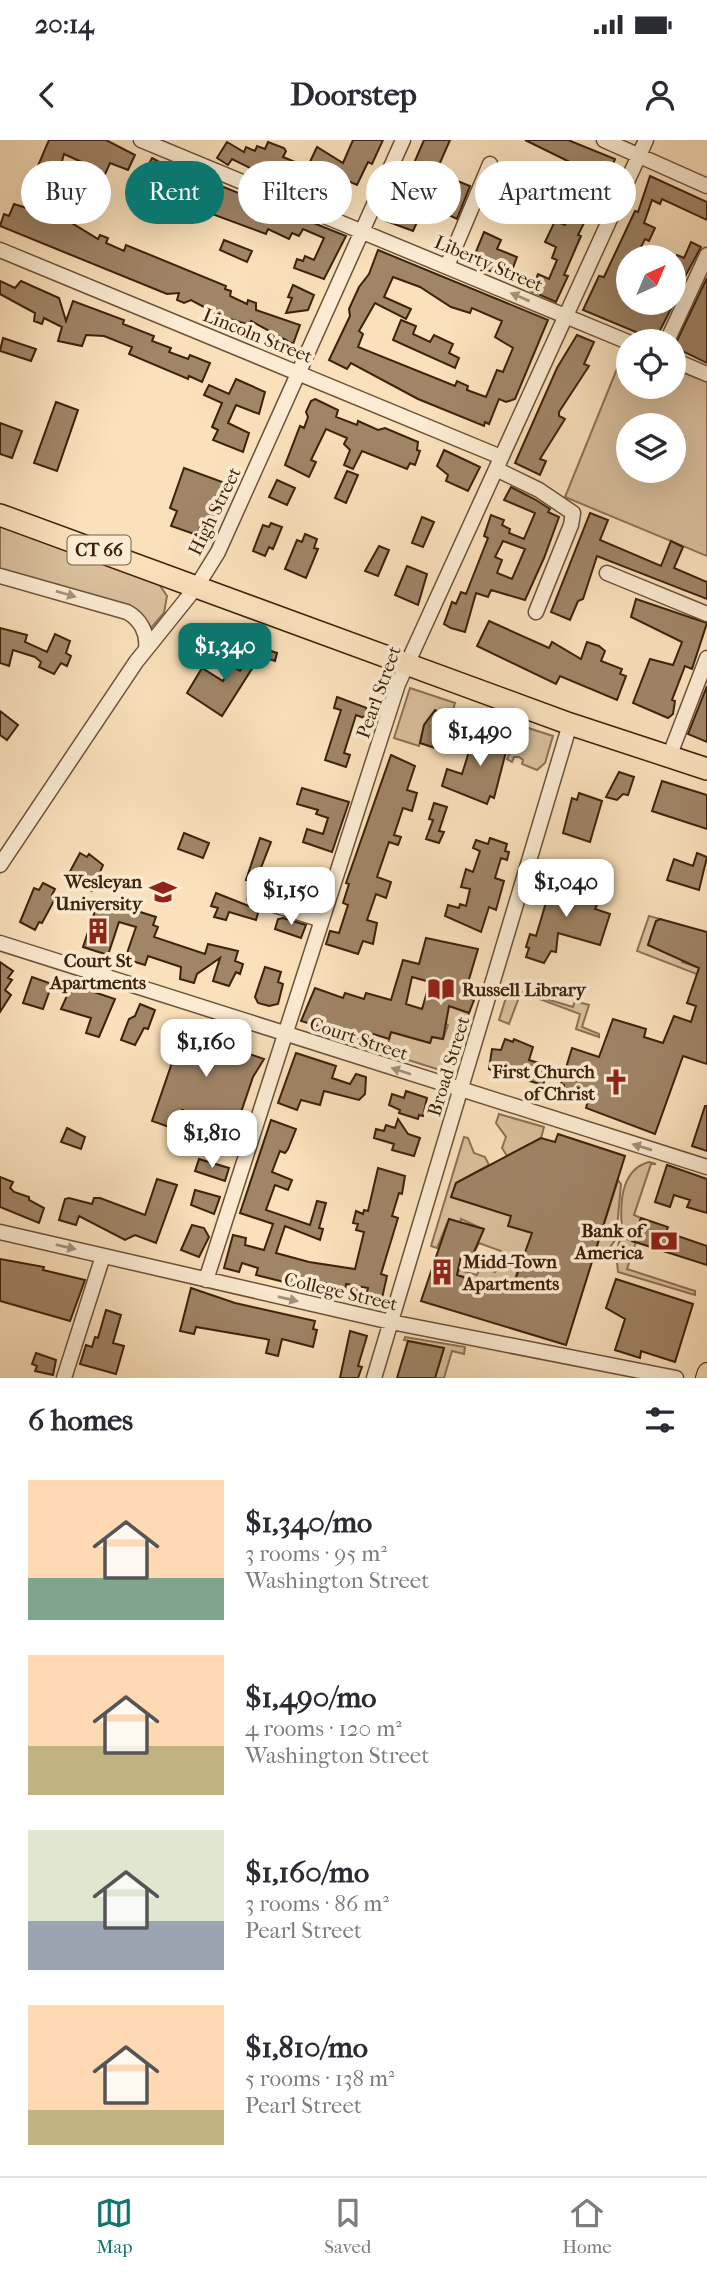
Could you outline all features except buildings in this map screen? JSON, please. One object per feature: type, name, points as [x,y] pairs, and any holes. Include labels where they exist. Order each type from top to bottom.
[{"type":"highway","name":"CT 66","points":[[0,515],[570,724],[707,769]]},
{"type":"main road","points":[[705,1378],[707,1372]]},
{"type":"street","name":"Liberty Street","points":[[141,140],[616,337]]},
{"type":"street","name":"High Street","points":[[0,865],[146,648],[197,586],[229,529],[403,140]]},
{"type":"street","points":[[604,140],[707,186]]},
{"type":"street","name":"Pearl Street","points":[[206,1280],[407,664],[646,140]]},
{"type":"street","points":[[447,266],[475,200]]},
{"type":"street","name":"Lincoln Street","points":[[0,250],[299,372],[499,463],[573,513],[571,525],[537,612]]},
{"type":"street","points":[[673,329],[707,255]]},
{"type":"street","points":[[686,365],[707,374]]},
{"type":"street","points":[[607,573],[707,614]]},
{"type":"street","points":[[0,576],[127,612],[142,628],[146,648]]},
{"type":"street","points":[[669,757],[707,658]]},
{"type":"street","name":"Broad Street","points":[[374,1378],[570,724]]},
{"type":"street","points":[[256,899],[323,919]]},
{"type":"street","name":"Court Street","points":[[0,943],[707,1167]]},
{"type":"street","name":"College Street","points":[[0,1232],[391,1322],[676,1378]]},
{"type":"street","points":[[64,1378],[103,1256]]},
{"type":"shaded area","points":[[616,371],[616,399],[686,399],[686,374],[707,382],[707,556],[565,497]]},
{"type":"shaded area","points":[[0,526],[159,584],[167,596],[164,613],[150,629],[141,614],[130,606],[0,569]]},
{"type":"shaded area","points":[[410,688],[455,703],[450,719],[435,711],[424,726],[419,746],[394,738]]},
{"type":"shaded area","points":[[522,726],[553,736],[545,763],[537,770],[522,764],[523,760],[519,757],[514,757],[512,762],[507,759]]},
{"type":"shaded area","points":[[649,916],[660,919],[656,921],[648,945],[684,956],[682,962],[700,968],[707,978],[637,951]]},
{"type":"shaded area","points":[[509,988],[573,1007],[575,1001],[589,1005],[582,1027],[599,1034],[599,1037],[576,1029],[580,1014],[521,992],[509,1024],[499,1020]]},
{"type":"shaded area","points":[[449,1006],[469,1013],[453,1067],[443,1071],[386,1053],[391,1032],[430,1043],[432,1037],[443,1039],[448,1025],[444,1023]]},
{"type":"shaded area","points":[[499,1114],[544,1127],[541,1138],[507,1156],[502,1148],[506,1137],[496,1123]]},
{"type":"shaded area","points":[[464,1137],[468,1138],[474,1153],[485,1157],[489,1165],[456,1183],[452,1197],[511,1216],[536,1234],[526,1253],[523,1252],[513,1286],[500,1282],[498,1288],[466,1281],[467,1278],[457,1275],[459,1270],[477,1275],[480,1267],[495,1272],[501,1251],[479,1243],[471,1258],[483,1229],[461,1219],[460,1223],[449,1219],[437,1248],[431,1246]]},
{"type":"shaded area","points":[[649,1162],[656,1164],[651,1164],[634,1215],[641,1218],[639,1228],[633,1226],[633,1238],[622,1232],[624,1191],[632,1173]]},
{"type":"shaded area","points":[[618,1180],[621,1184],[616,1239],[600,1261],[592,1262]]},
{"type":"shaded area","points":[[624,1238],[636,1242],[627,1269],[695,1291],[695,1295],[618,1272],[616,1251],[620,1240]]},
{"type":"shaded area","points":[[405,1337],[465,1347],[464,1354],[452,1351],[444,1378],[435,1378],[444,1348],[404,1340]]},
{"type":"place","name":"Wesleyan University","points":[[163,892]]},
{"type":"place","name":"Court St Apartments","points":[[98,931]]},
{"type":"place","name":"Russell Library","points":[[441,989]]},
{"type":"place","name":"First Church of Christ","points":[[616,1082]]},
{"type":"place","name":"Bank of America","points":[[664,1241]]},
{"type":"place","name":"Midd-Town Apartments","points":[[442,1272]]}]
